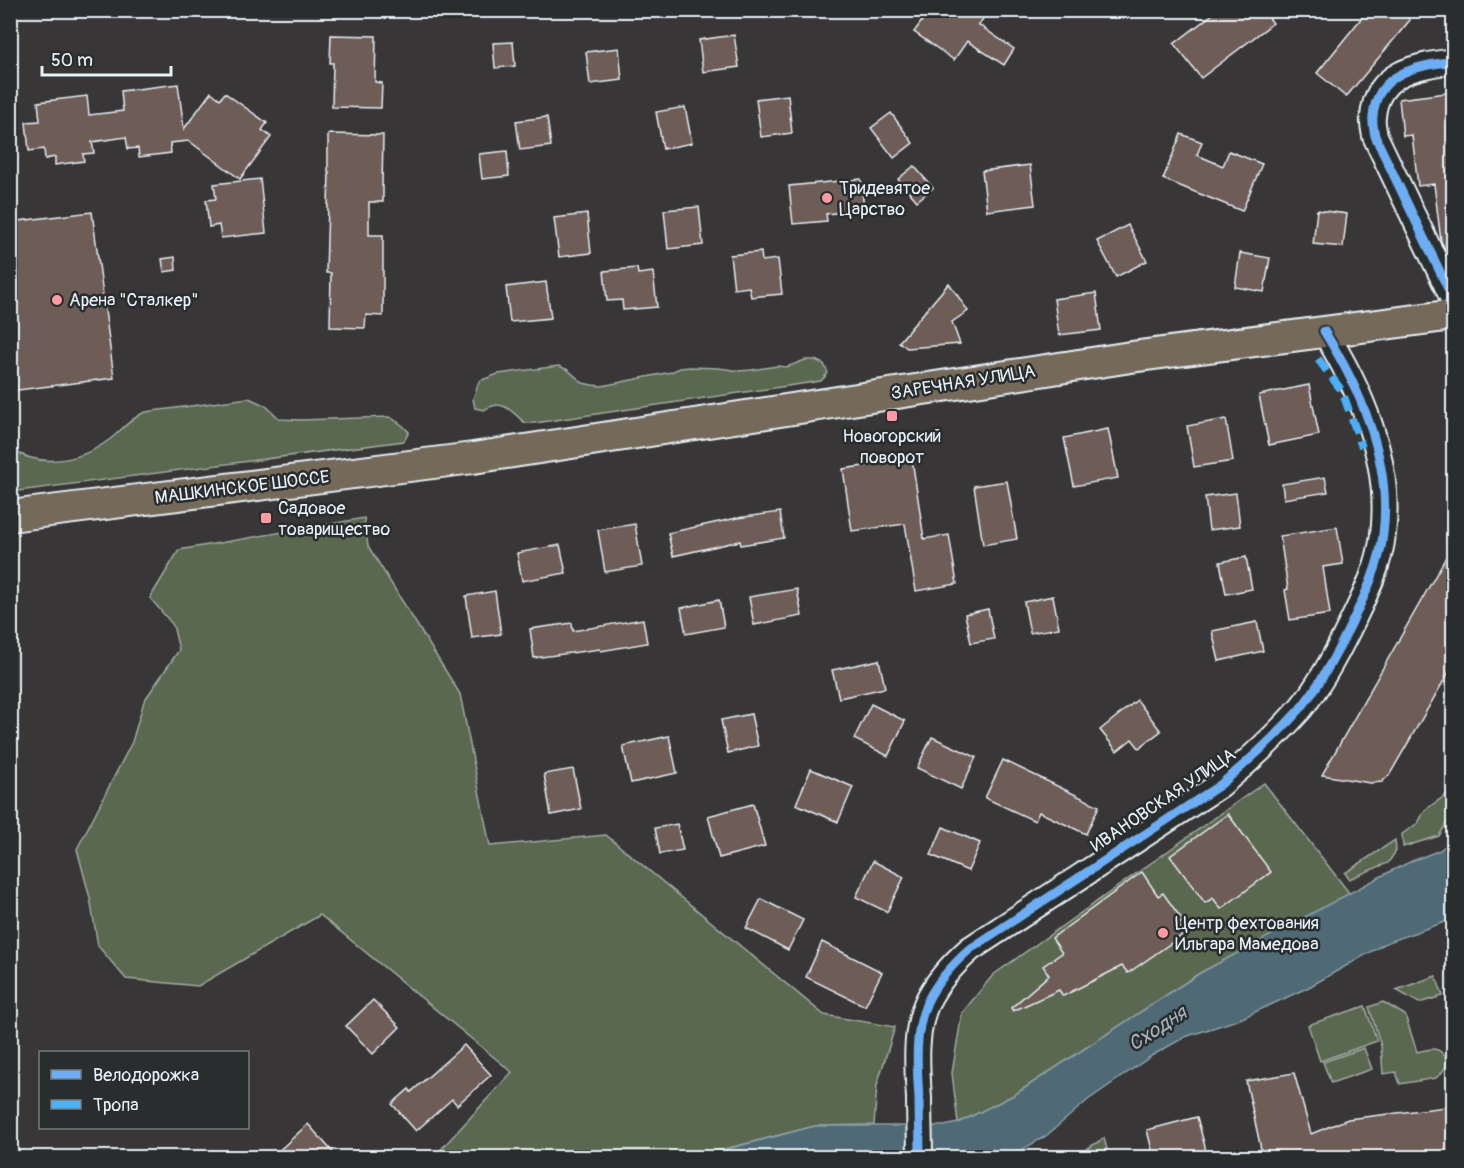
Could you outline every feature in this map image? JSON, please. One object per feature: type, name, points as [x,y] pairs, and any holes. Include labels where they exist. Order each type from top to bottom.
[{"type":"main road","name":"ЗАРЕЧНАЯ УЛИЦА","points":[[473,458],[1131,357],[1454,315]]},
{"type":"main road","name":"МАШКИНСКОЕ ШОССЕ","points":[[10,516],[473,458]]},
{"type":"street","points":[[1454,61],[1409,70],[1394,76],[1382,88],[1372,118],[1375,136],[1454,301]]},
{"type":"street","name":"ИВАНОВСКАЯ УЛИЦА","points":[[920,1158],[918,1046],[926,1004],[936,985],[970,949],[1229,778],[1254,757],[1301,708],[1340,648],[1365,595],[1378,560],[1385,508],[1382,474],[1375,444],[1357,390],[1340,356],[1324,332]]},
{"type":"green space","points":[[805,360],[815,360],[824,364],[828,373],[821,381],[535,423],[525,423],[511,410],[502,406],[496,405],[484,410],[475,408],[473,399],[479,381],[498,374],[559,366],[568,370],[583,383],[602,386],[671,372],[680,368],[719,368],[740,371],[777,366],[787,367]]},
{"type":"green space","points":[[249,398],[266,406],[280,419],[390,417],[409,432],[404,441],[11,492],[11,449],[37,459],[64,459],[90,451],[103,444],[143,413]]},
{"type":"green space","points":[[364,518],[368,546],[460,694],[490,846],[606,835],[824,1015],[895,1027],[877,1085],[874,1125],[815,1126],[693,1157],[434,1157],[512,1072],[320,915],[198,986],[126,979],[98,946],[90,898],[77,849],[132,742],[144,701],[179,650],[173,625],[150,598],[179,550]]},
{"type":"green space","name":"Центр фехтования Ильгара Мамедова","points":[[1264,783],[1350,894],[1200,973],[1014,1095],[958,1123],[952,1073],[962,1013],[993,975]]},
{"type":"green space","points":[[1453,790],[1453,812],[1439,836],[1403,847],[1402,834],[1418,823],[1425,810]]},
{"type":"green space","points":[[1395,840],[1396,851],[1388,863],[1349,879],[1345,873]]},
{"type":"green space","points":[[1436,976],[1443,996],[1419,1003],[1396,990]]},
{"type":"green space","points":[[1383,1002],[1405,1015],[1417,1052],[1435,1049],[1445,1056],[1445,1066],[1436,1078],[1400,1084],[1396,1072],[1383,1074],[1381,1046],[1369,1007]]},
{"type":"green space","points":[[1365,1006],[1377,1041],[1320,1061],[1308,1025]]},
{"type":"green space","points":[[1364,1048],[1372,1069],[1331,1083],[1323,1062]]},
{"type":"green space","points":[[1104,1138],[1109,1157],[1074,1157]]},
{"type":"water","name":"Сходня","points":[[1453,839],[1453,919],[1386,943],[1309,987],[1240,1019],[1185,1037],[1153,1055],[1088,1100],[1046,1136],[1009,1157],[693,1158],[815,1126],[944,1126],[958,1123],[1014,1095],[1200,973],[1391,871],[1440,850]]},
{"type":"building","points":[[930,10],[976,10],[984,17],[979,25],[1014,49],[1004,65],[967,41],[954,60],[914,32]]},
{"type":"building","points":[[1218,10],[1263,10],[1273,23],[1201,78],[1174,44]]},
{"type":"building","points":[[1368,10],[1399,10],[1410,20],[1346,97],[1317,73]]},
{"type":"building","points":[[331,35],[376,36],[375,82],[382,83],[381,108],[332,107]]},
{"type":"building","points":[[734,35],[739,67],[703,72],[699,40]]},
{"type":"building","points":[[513,42],[515,66],[495,68],[493,43]]},
{"type":"building","points":[[619,48],[622,80],[590,84],[586,52]]},
{"type":"building","points":[[178,84],[184,129],[211,92],[220,99],[225,93],[267,123],[262,130],[271,137],[240,179],[189,141],[170,143],[171,153],[139,157],[138,148],[128,149],[126,137],[92,142],[94,153],[83,154],[84,161],[55,165],[55,157],[45,159],[44,149],[29,151],[26,122],[40,121],[38,102],[87,96],[89,115],[123,111],[121,91]]},
{"type":"building","points":[[1454,92],[1454,267],[1441,241],[1434,184],[1418,186],[1412,135],[1403,136],[1399,99]]},
{"type":"building","points":[[788,95],[792,133],[761,137],[756,99]]},
{"type":"building","points":[[685,107],[692,143],[663,149],[656,112]]},
{"type":"building","points":[[891,113],[913,143],[894,158],[871,128]]},
{"type":"building","points":[[547,117],[551,146],[520,150],[516,121]]},
{"type":"building","points":[[328,134],[383,135],[383,202],[369,202],[369,235],[383,235],[383,316],[366,315],[365,328],[330,327],[331,273],[326,273]]},
{"type":"building","points":[[1181,134],[1202,142],[1197,155],[1223,166],[1229,151],[1262,164],[1242,211],[1163,179]]},
{"type":"building","points":[[507,151],[509,176],[482,179],[479,154]]},
{"type":"building","points":[[1030,165],[1035,205],[987,211],[982,171]]},
{"type":"building","points":[[914,166],[933,188],[917,201],[898,179]]},
{"type":"building","points":[[260,179],[266,233],[221,238],[219,225],[209,227],[206,200],[216,199],[214,184]]},
{"type":"building","name":"Тридевятое Царство","points":[[861,179],[864,210],[826,214],[827,221],[793,224],[789,186]]},
{"type":"building","points":[[699,207],[703,245],[668,249],[664,210]]},
{"type":"building","points":[[1317,210],[1347,214],[1343,247],[1313,244]]},
{"type":"building","name":"Арена \"Сталкер\"","points":[[92,212],[114,378],[10,391],[10,222]]},
{"type":"building","points":[[587,214],[591,253],[559,257],[554,218]]},
{"type":"building","points":[[1128,225],[1147,261],[1116,277],[1097,241]]},
{"type":"building","points":[[761,252],[762,261],[778,259],[782,294],[751,297],[749,287],[734,289],[730,255]]},
{"type":"building","points":[[1240,253],[1270,258],[1264,292],[1235,287]]},
{"type":"building","points":[[175,257],[176,270],[164,272],[162,259]]},
{"type":"building","points":[[637,268],[638,274],[653,272],[657,307],[623,310],[622,300],[607,301],[604,271]]},
{"type":"building","points":[[546,282],[551,318],[510,322],[506,287]]},
{"type":"building","points":[[949,283],[968,311],[952,322],[960,344],[907,348],[899,342]]},
{"type":"building","points":[[1096,293],[1101,330],[1059,335],[1054,299]]},
{"type":"building","points":[[1309,385],[1319,435],[1269,445],[1259,395]]},
{"type":"building","points":[[1226,419],[1233,461],[1194,467],[1187,426]]},
{"type":"building","points":[[1108,429],[1118,478],[1074,486],[1064,438]]},
{"type":"building","points":[[912,459],[924,539],[949,535],[957,584],[916,591],[905,524],[852,531],[843,469]]},
{"type":"building","points":[[1325,477],[1328,492],[1284,499],[1282,484]]},
{"type":"building","points":[[1007,481],[1017,539],[983,545],[974,486]]},
{"type":"building","points":[[1236,493],[1240,526],[1209,530],[1205,497]]},
{"type":"building","points":[[780,512],[784,538],[741,545],[740,541],[673,556],[668,533],[737,518]]},
{"type":"building","points":[[635,524],[642,566],[605,572],[598,530]]},
{"type":"building","points":[[1337,527],[1343,564],[1323,567],[1330,614],[1290,620],[1280,536]]},
{"type":"building","points":[[1454,543],[1454,663],[1390,774],[1382,782],[1370,783],[1322,775]]},
{"type":"building","points":[[560,545],[566,573],[522,581],[517,553]]},
{"type":"building","points":[[1246,557],[1252,589],[1226,594],[1220,562]]},
{"type":"building","points":[[797,589],[802,616],[754,625],[749,597]]},
{"type":"building","points":[[495,591],[501,634],[472,638],[466,596]]},
{"type":"building","points":[[1053,596],[1059,628],[1030,633],[1024,602]]},
{"type":"building","points":[[719,600],[724,627],[686,634],[681,608]]},
{"type":"building","points":[[988,609],[994,639],[971,643],[965,614]]},
{"type":"building","points":[[643,619],[647,643],[601,651],[600,649],[534,658],[530,629],[572,623],[573,631]]},
{"type":"building","points":[[1257,622],[1263,651],[1219,661],[1212,631]]},
{"type":"building","points":[[879,660],[885,688],[839,698],[832,670]]},
{"type":"building","points":[[1137,700],[1161,731],[1139,748],[1132,739],[1117,751],[1100,730]]},
{"type":"building","points":[[871,704],[905,721],[888,756],[854,739]]},
{"type":"building","points":[[751,714],[758,746],[728,753],[721,720]]},
{"type":"building","points":[[669,736],[677,773],[631,783],[623,746]]},
{"type":"building","points":[[932,737],[976,757],[961,789],[917,768]]},
{"type":"building","points":[[1003,760],[1099,806],[1086,834],[1039,812],[1035,821],[985,798]]},
{"type":"building","points":[[573,769],[581,809],[551,815],[544,774]]},
{"type":"building","points":[[811,769],[853,787],[838,822],[796,804]]},
{"type":"building","points":[[753,804],[765,846],[719,858],[708,816]]},
{"type":"building","points":[[1228,814],[1271,872],[1221,909],[1213,898],[1205,903],[1170,856]]},
{"type":"building","points":[[677,824],[683,850],[660,854],[655,828]]},
{"type":"building","points":[[943,827],[980,843],[968,871],[931,855]]},
{"type":"building","points":[[873,861],[904,877],[887,912],[856,897]]},
{"type":"building","points":[[1142,872],[1158,896],[1163,893],[1183,921],[1178,925],[1184,934],[1128,973],[1122,966],[1063,996],[1059,990],[1013,1011],[1011,1008],[1049,975],[1043,966],[1062,953],[1052,938]]},
{"type":"building","points":[[761,899],[803,920],[788,950],[746,928]]},
{"type":"building","points":[[822,942],[882,972],[865,1006],[806,977]]},
{"type":"building","points":[[373,1000],[400,1027],[373,1054],[346,1026]]},
{"type":"building","points":[[464,1045],[491,1075],[457,1105],[452,1099],[416,1131],[392,1104],[409,1089],[411,1092]]},
{"type":"building","points":[[1294,1073],[1311,1134],[1348,1119],[1454,1106],[1454,1158],[1263,1158],[1246,1081]]},
{"type":"building","points":[[1197,1117],[1208,1158],[1154,1158],[1147,1130]]},
{"type":"building","points":[[308,1124],[338,1158],[271,1158]]},
{"type":"marked path","points":[[1318,359],[1342,391],[1362,447]]},
{"type":"cycle path","points":[[1454,61],[1413,69],[1390,81],[1376,102],[1373,117],[1375,136],[1454,301]]},
{"type":"cycle path","points":[[920,1158],[918,1037],[923,1013],[935,987],[970,949],[1231,776],[1300,709],[1322,679],[1346,635],[1379,557],[1385,507],[1383,481],[1371,428],[1350,378],[1324,331]]},
{"type":"place","name":"Тридевятое Царство","points":[[827,198]]},
{"type":"place","name":"Арена \"Сталкер\"","points":[[57,300]]},
{"type":"place","name":"Новогорский поворот","points":[[892,416]]},
{"type":"place","name":"Садовое товарищество","points":[[266,518]]},
{"type":"place","name":"Центр фехтования Ильгара Мамедова","points":[[1163,933]]}]
